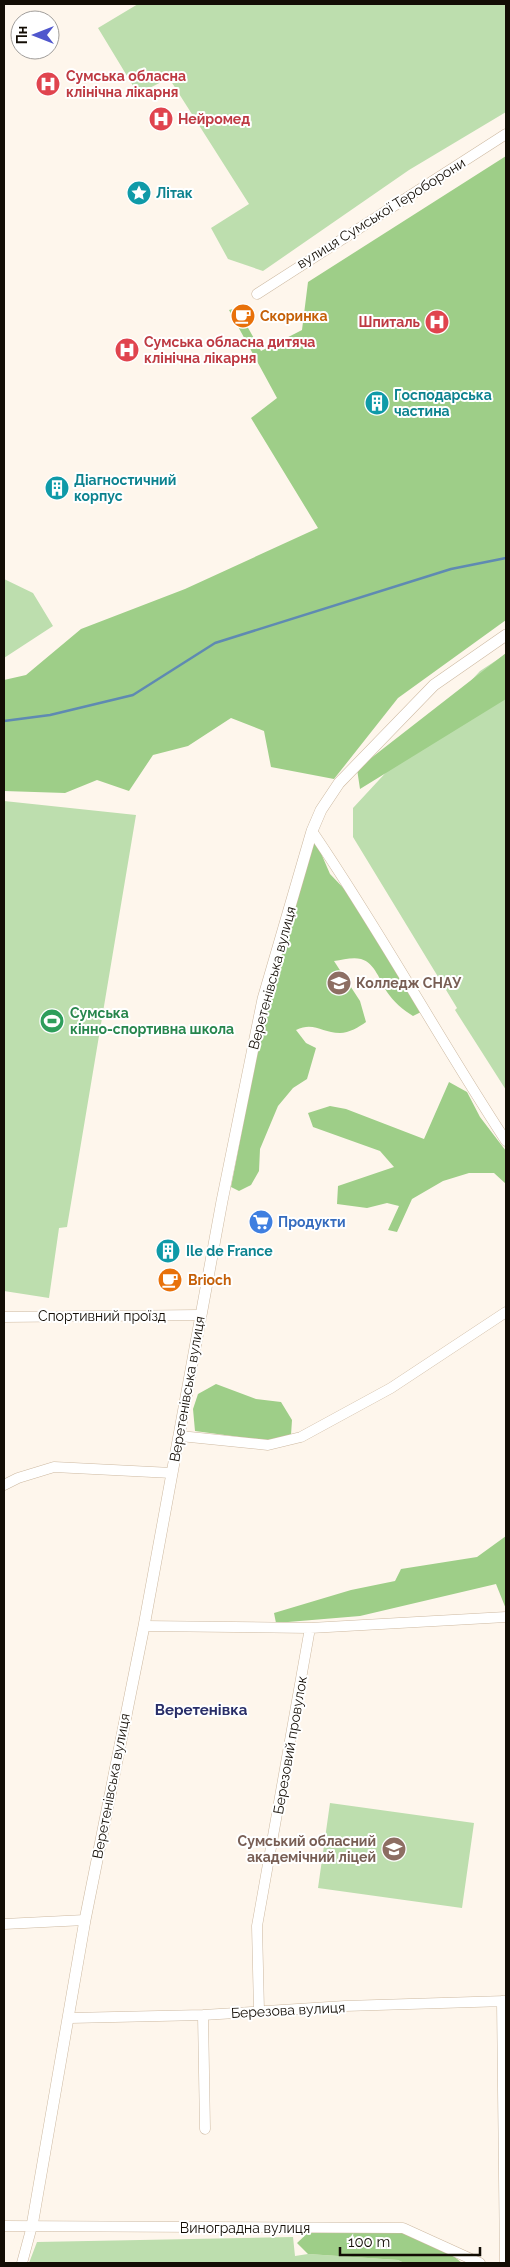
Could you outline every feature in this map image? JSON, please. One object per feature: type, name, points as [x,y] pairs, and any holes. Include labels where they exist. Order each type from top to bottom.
[{"type":"street","name":"вулиця Сумської Тероборони","points":[[257,294],[506,134]]},
{"type":"street","name":"Веретенівська вулиця","points":[[32,2226],[70,2018],[85,1920],[144,1626],[180,1436],[200,1315],[263,999],[312,831],[322,810],[339,783],[434,685],[506,635]]},
{"type":"street","points":[[312,831],[354,892],[464,1076],[506,1142]]},
{"type":"street","points":[[180,1436],[268,1445],[301,1437],[391,1388],[506,1312]]},
{"type":"street","name":"Спортивний проїзд","points":[[4,1317],[200,1315]]},
{"type":"street","points":[[4,1485],[18,1478],[54,1467],[172,1473]]},
{"type":"street","points":[[144,1626],[310,1628],[506,1617]]},
{"type":"street","name":"Березовий провулок","points":[[259,2010],[257,1926],[310,1628]]},
{"type":"street","points":[[4,1924],[85,1920]]},
{"type":"street","points":[[504,2001],[505,2263]]},
{"type":"street","name":"Березова вулиця","points":[[70,2018],[202,2015],[259,2010],[504,2001]]},
{"type":"street","points":[[202,2015],[205,2129]]},
{"type":"street","name":"Виноградна вулиця","points":[[4,2226],[403,2228],[480,2263]]},
{"type":"street","points":[[22,2263],[32,2226]]},
{"type":"green space","points":[[138,4],[506,4],[506,112],[409,170],[263,271],[228,259],[211,228],[249,204],[169,78],[138,94],[98,28]]},
{"type":"green space","points":[[506,156],[506,620],[398,698],[334,779],[271,767],[264,731],[231,718],[188,746],[153,755],[129,791],[97,780],[65,793],[4,791],[4,680],[26,675],[81,629],[185,589],[318,528],[251,418],[277,398],[229,310],[237,308],[261,351],[302,330],[308,282]]},
{"type":"green space","points":[[4,579],[33,593],[53,626],[4,658]]},
{"type":"green space","points":[[506,653],[506,699],[360,789],[357,769]]},
{"type":"green space","points":[[506,654],[506,1090],[455,1010],[457,1008],[353,837],[353,808],[480,671]]},
{"type":"green space","name":"Сумська кінно-спортивна школа","points":[[4,801],[136,815],[67,1227],[59,1228],[49,1298],[4,1291]]},
{"type":"green space","points":[[314,837],[330,874],[351,896],[421,1012],[413,1016],[398,1005],[387,992],[374,968],[366,961],[354,958],[334,961],[360,1001],[366,1022],[343,1033],[334,1033],[313,1027],[296,1030],[306,1043],[316,1048],[307,1079],[293,1088],[278,1106],[260,1149],[259,1171],[251,1185],[239,1191],[231,1187],[265,1011]]},
{"type":"green space","points":[[449,1082],[467,1092],[480,1117],[506,1151],[506,1184],[494,1173],[469,1173],[443,1181],[412,1199],[397,1232],[388,1230],[399,1206],[387,1203],[367,1208],[337,1204],[338,1186],[394,1167],[380,1151],[313,1127],[308,1113],[330,1106],[346,1109],[424,1139]]},
{"type":"green space","points":[[216,1384],[256,1399],[281,1402],[292,1420],[291,1435],[268,1441],[195,1431],[193,1409],[198,1394]]},
{"type":"green space","points":[[506,1536],[506,1609],[496,1584],[360,1616],[276,1623],[274,1613],[351,1590],[395,1581],[401,1569],[477,1557]]},
{"type":"green space","points":[[330,1803],[474,1823],[462,1908],[318,1888]]},
{"type":"green space","points":[[408,2229],[445,2249],[462,2263],[404,2263],[398,2260],[308,2254],[297,2243],[311,2230]]},
{"type":"green space","points":[[293,2237],[295,2256],[308,2254],[398,2260],[404,2263],[29,2263],[37,2242]]},
{"type":"waterway","points":[[4,721],[50,715],[133,695],[215,643],[451,569],[506,558]]},
{"type":"place","name":"Сумська обласна клінічна лікарня","points":[[48,84]]},
{"type":"place","name":"Нейромед","points":[[161,119]]},
{"type":"place","name":"Літак","points":[[139,193]]},
{"type":"place","name":"Скоринка","points":[[243,316]]},
{"type":"place","name":"Шпиталь","points":[[437,322]]},
{"type":"place","name":"Сумська обласна дитяча клінічна лікарня","points":[[127,350]]},
{"type":"place","name":"Господарська частина","points":[[377,403]]},
{"type":"place","name":"Діагностичний корпус","points":[[57,488]]},
{"type":"place","name":"Колледж СНАУ","points":[[339,983]]},
{"type":"place","name":"Сумська кінно-спортивна школа","points":[[52,1021]]},
{"type":"place","name":"Продукти","points":[[261,1222]]},
{"type":"place","name":"Ile de France","points":[[168,1251]]},
{"type":"place","name":"Brioch","points":[[170,1280]]},
{"type":"place","name":"Сумський обласний академічний ліцей","points":[[394,1849]]},
{"type":"district","name":"Веретенівка","points":[[201,1710]]}]
